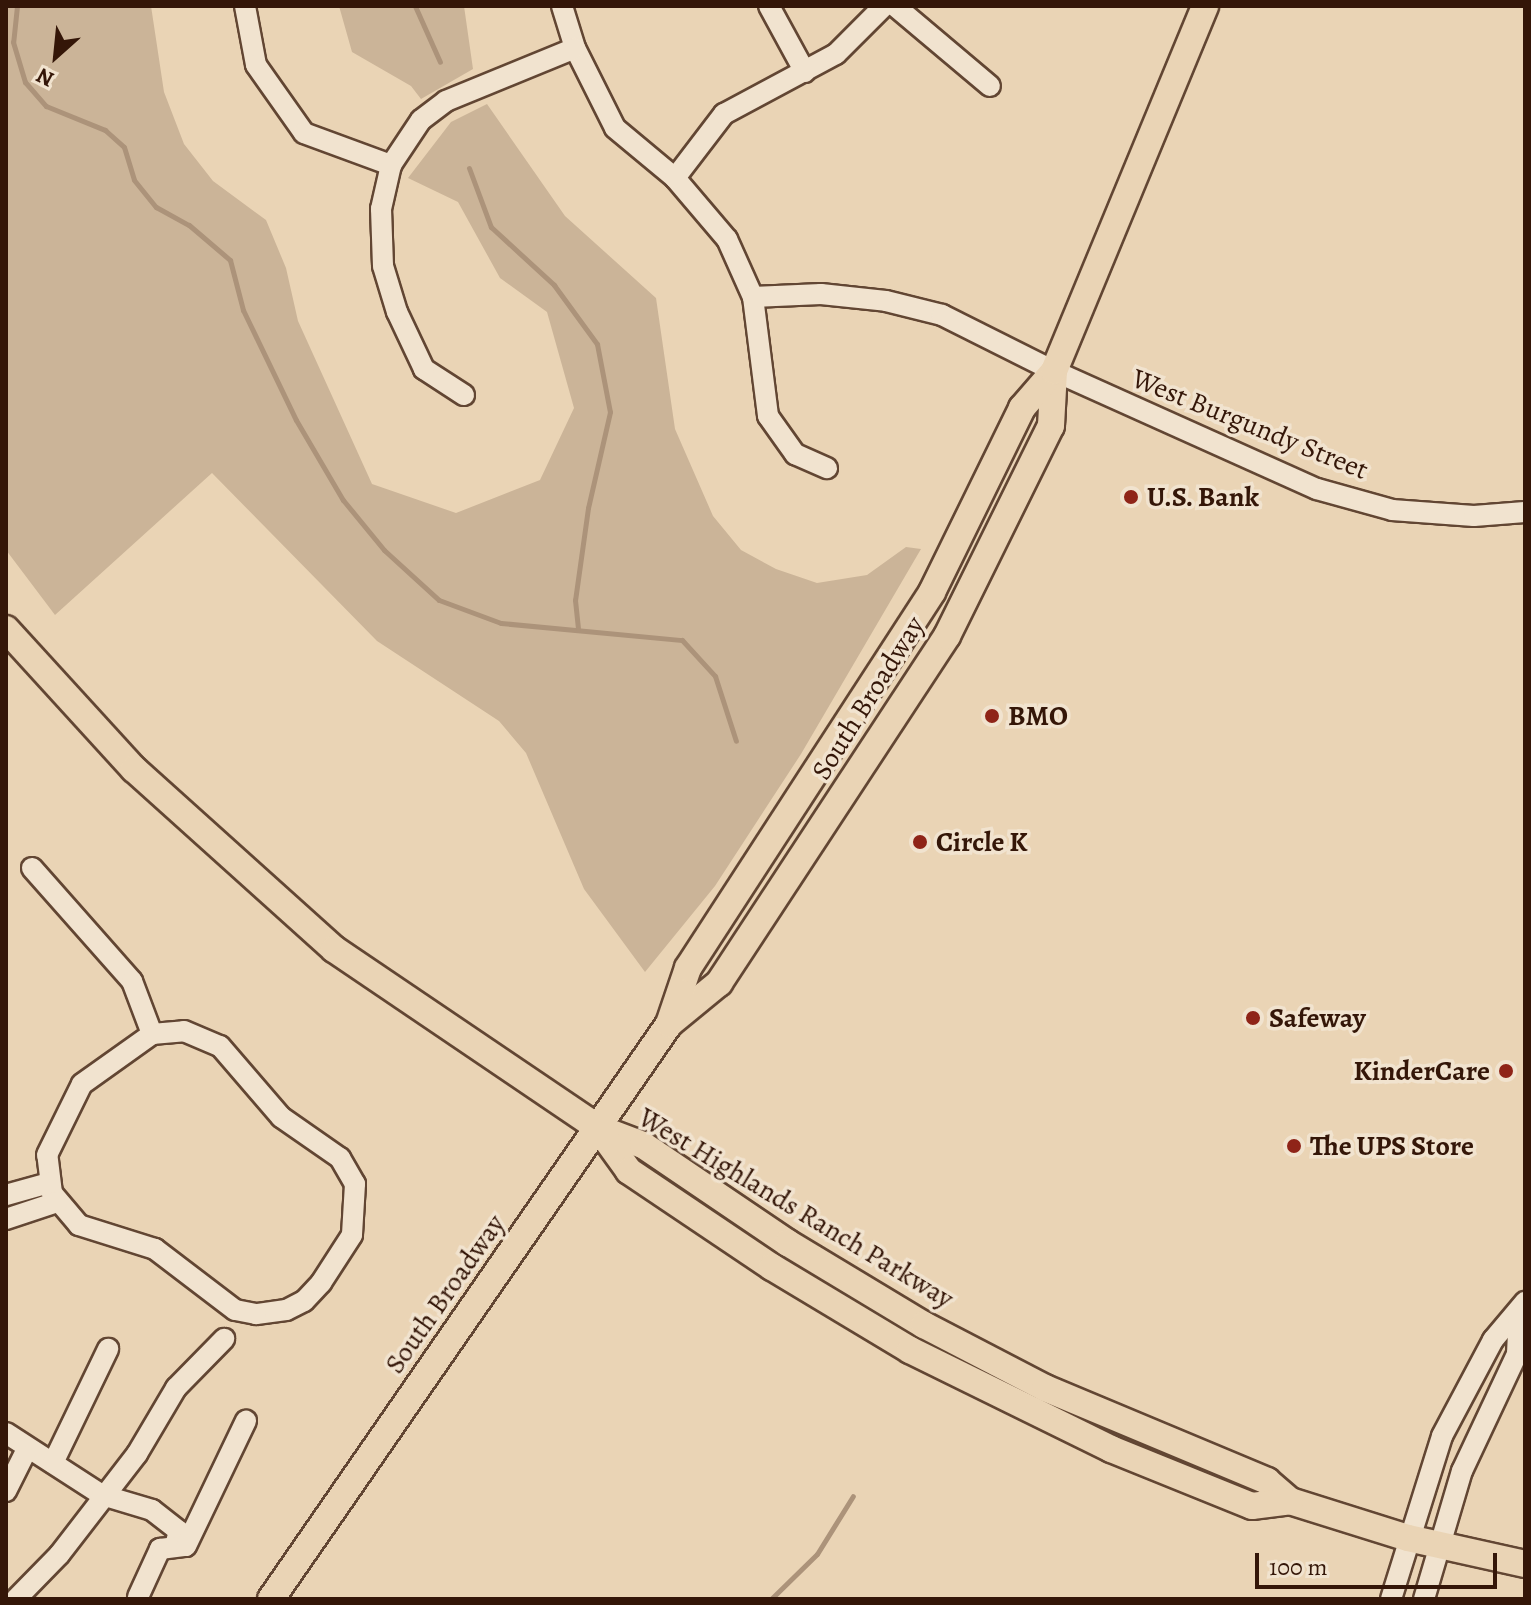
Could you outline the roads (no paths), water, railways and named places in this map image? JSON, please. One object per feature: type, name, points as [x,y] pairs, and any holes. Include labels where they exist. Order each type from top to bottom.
[{"type":"main road","name":"South Broadway","points":[[669,1024],[688,968],[932,592],[1022,408],[1054,371],[1205,6]]},
{"type":"main road","name":"South Broadway","points":[[271,1599],[669,1024],[724,977],[947,636],[1051,426],[1054,371]]},
{"type":"main road","name":"West Highlands Ranch Parkway","points":[[6,629],[134,769],[334,949],[598,1128],[643,1145],[788,1243],[924,1325],[1109,1417],[1267,1481],[1290,1501],[1408,1538],[1525,1564]]},
{"type":"street","points":[[245,6],[256,65],[304,133],[391,165]]},
{"type":"street","points":[[562,6],[575,48],[615,128],[675,178],[727,239],[753,297],[768,416],[795,454],[827,468]]},
{"type":"street","points":[[769,6],[805,72]]},
{"type":"street","points":[[675,178],[724,114],[836,54],[884,6]]},
{"type":"street","points":[[895,6],[990,86]]},
{"type":"street","points":[[464,395],[424,369],[397,312],[383,266],[381,209],[391,165],[421,120],[446,101],[575,48]]},
{"type":"street","name":"West Burgundy Street","points":[[753,297],[821,294],[900,304],[942,315],[1054,371],[1317,489],[1392,510],[1474,516],[1525,512]]},
{"type":"street","points":[[32,868],[132,981],[152,1034]]},
{"type":"street","points":[[184,1031],[220,1046],[281,1117],[340,1158],[355,1184],[352,1235],[304,1301],[256,1314],[219,1300],[155,1249],[79,1225],[53,1192],[47,1155],[82,1084],[152,1034],[184,1031]]},
{"type":"street","points":[[6,1195],[53,1192]]},
{"type":"street","points":[[6,1219],[53,1192]]},
{"type":"street","points":[[1391,1599],[1442,1436],[1493,1340],[1522,1307]]},
{"type":"street","points":[[1424,1599],[1462,1471],[1517,1354],[1522,1307]]},
{"type":"street","points":[[16,1599],[59,1555],[102,1495],[137,1454],[176,1388],[224,1339]]},
{"type":"street","points":[[53,1463],[108,1349]]},
{"type":"street","points":[[138,1597],[174,1547],[246,1421]]},
{"type":"street","points":[[6,1433],[102,1495],[152,1510],[179,1531],[174,1547]]},
{"type":"street","points":[[6,1491],[27,1449]]},
{"type":"waterway","points":[[17,6],[13,42],[25,82],[46,106],[105,130],[124,147],[134,180],[156,207],[189,225],[230,260],[243,310],[296,420],[343,500],[384,550],[439,600],[501,623],[682,640],[715,676],[736,741]]},
{"type":"waterway","points":[[415,6],[440,62]]},
{"type":"waterway","points":[[469,168],[491,227],[554,285],[597,344],[610,412],[588,508],[575,600],[578,628]]},
{"type":"waterway","points":[[771,1599],[817,1554],[853,1496]]},
{"type":"place","name":"U.S. Bank","points":[[1131,497]]},
{"type":"place","name":"BMO","points":[[992,716]]},
{"type":"place","name":"Circle K","points":[[920,842]]},
{"type":"place","name":"Safeway","points":[[1253,1018]]},
{"type":"place","name":"KinderCare","points":[[1506,1071]]},
{"type":"place","name":"The UPS Store","points":[[1294,1146]]}]
